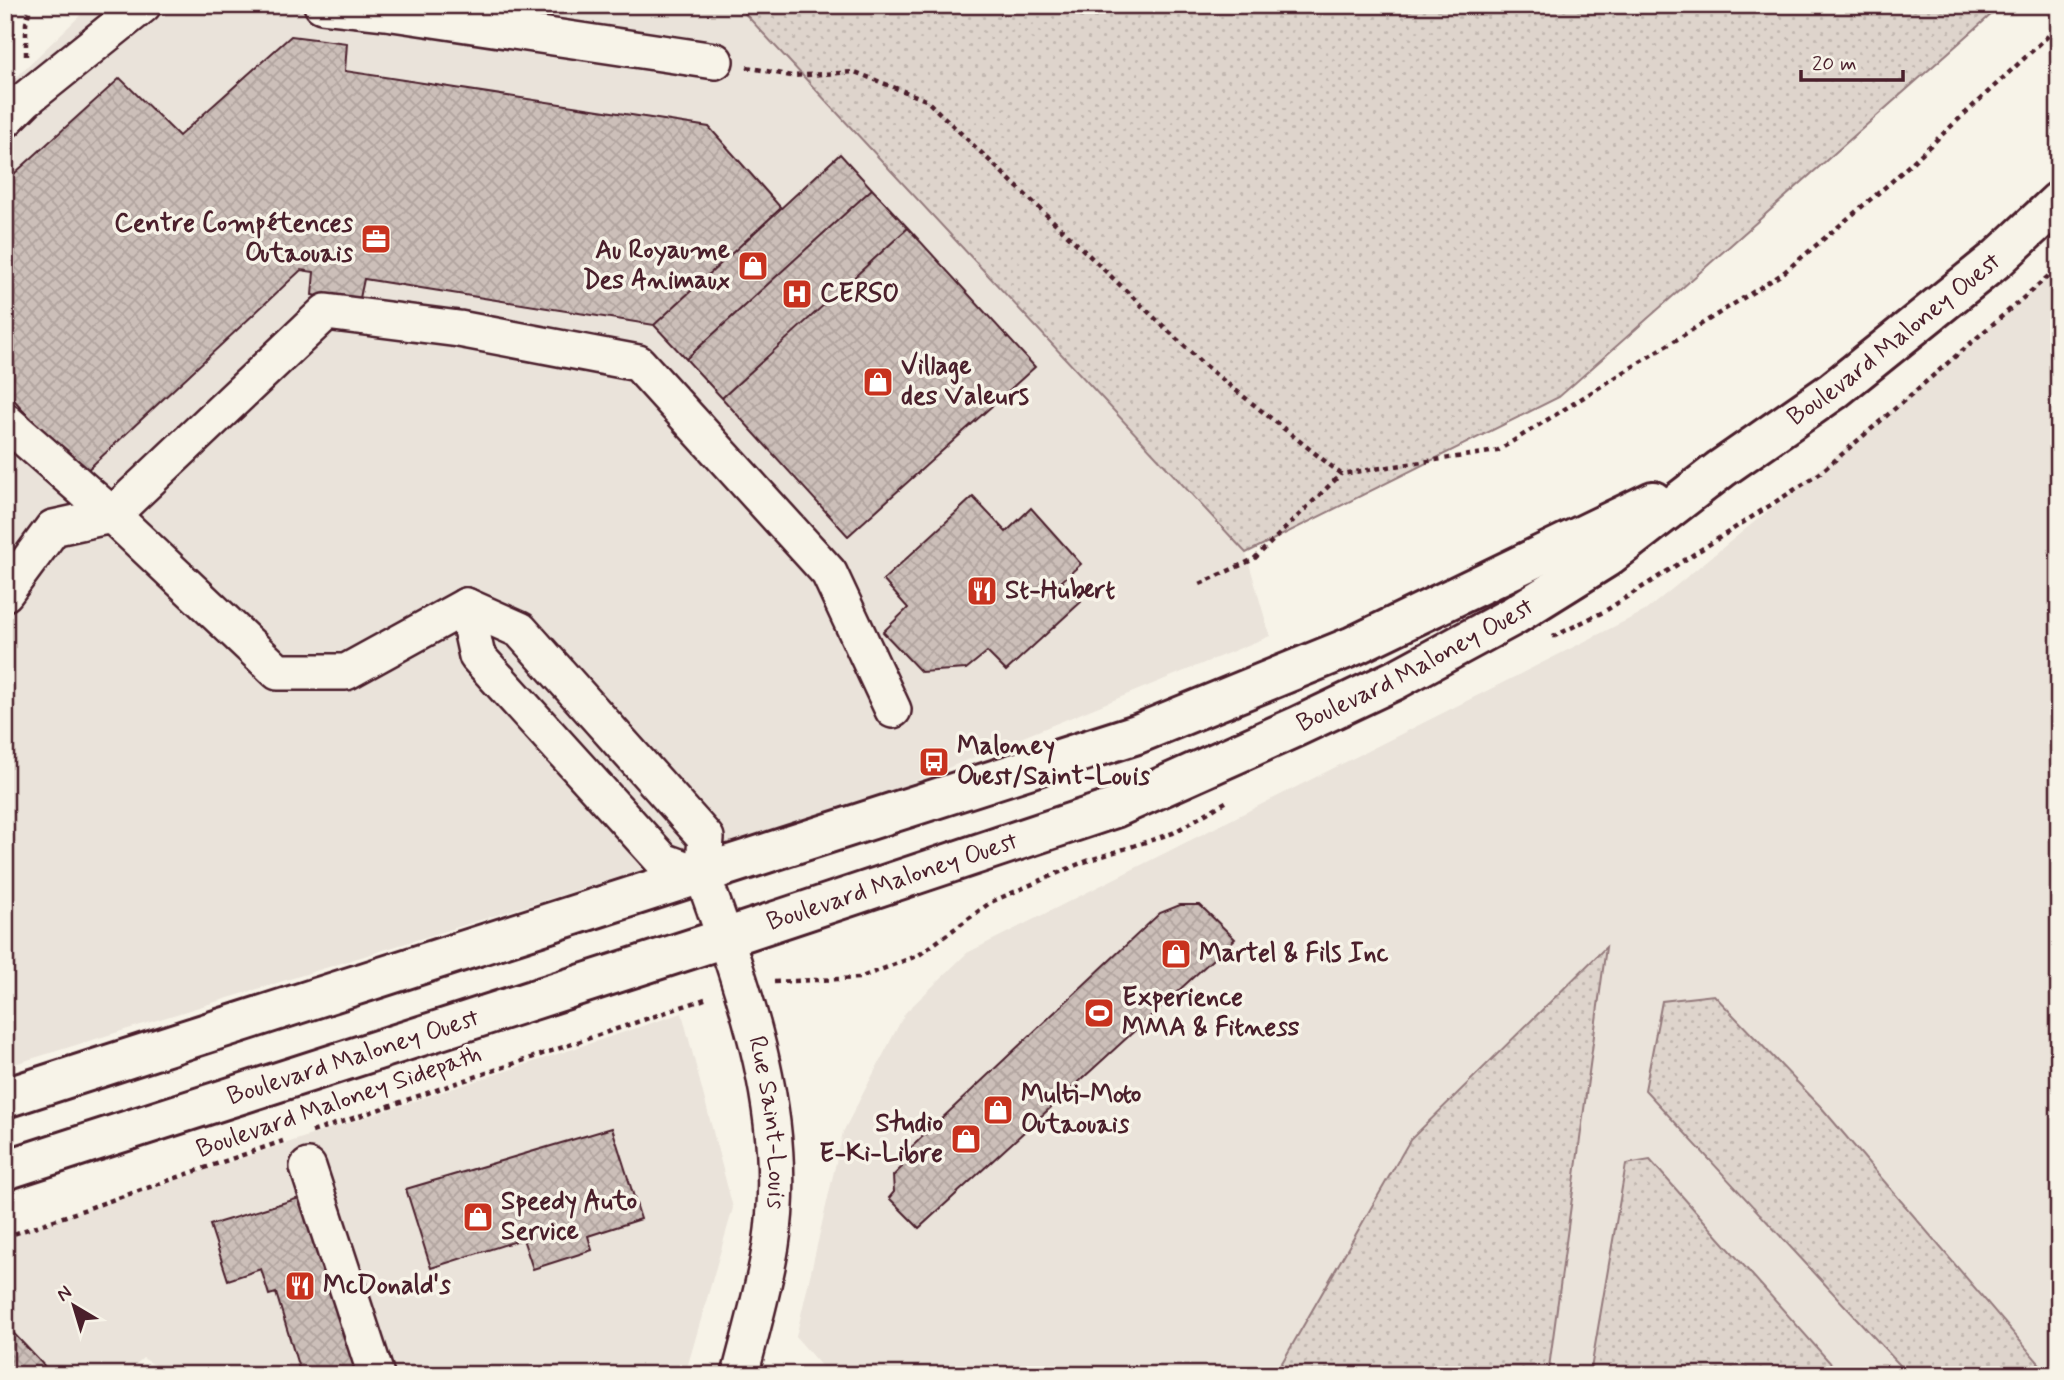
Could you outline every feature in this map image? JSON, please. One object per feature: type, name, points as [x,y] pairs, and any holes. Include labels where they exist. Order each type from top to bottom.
[{"type":"main road","name":"Boulevard Maloney Ouest","points":[[5,1170],[725,938],[1115,808],[1298,726],[1395,680],[1513,617],[1606,558],[1721,469],[1843,383],[1997,258],[2059,201]]},
{"type":"main road","name":"Boulevard Maloney Ouest","points":[[5,1098],[703,876],[1137,734],[1247,692],[1439,606],[1721,469]]},
{"type":"street","points":[[5,120],[26,99],[143,5]]},
{"type":"street","points":[[321,5],[386,12],[715,61]]},
{"type":"street","points":[[5,593],[53,528],[112,515],[326,312],[459,329],[638,363],[829,573],[893,710]]},
{"type":"street","points":[[5,421],[112,515],[278,672],[346,672],[466,606]]},
{"type":"street","points":[[466,606],[520,630],[706,838],[703,876],[663,861],[477,656],[466,606]]},
{"type":"street","name":"Rue Saint-Louis","points":[[703,876],[743,988],[774,1135],[775,1188],[771,1243],[740,1375]]},
{"type":"street","points":[[302,1152],[376,1375]]},
{"type":"path","points":[[1200,584],[1254,559],[1341,474],[1497,451],[1770,281],[1890,184],[2059,26]]},
{"type":"path","points":[[715,61],[791,76],[855,72],[926,100],[1205,365],[1341,474]]},
{"type":"path","name":"Boulevard Maloney Sidepath","points":[[309,1133],[684,1004]]},
{"type":"path","name":"Boulevard Maloney Sidepath","points":[[5,1237],[302,1152]]},
{"type":"shaded area","points":[[91,5],[737,5],[1246,553],[1270,636],[872,799],[5,1067],[5,88]]},
{"type":"shaded area","points":[[737,5],[2002,5],[1559,397],[1246,553]]},
{"type":"shaded area","points":[[2059,267],[2059,1375],[829,1375],[796,1337],[843,1132],[905,1013],[967,953],[1645,611],[1850,444]]},
{"type":"shaded area","points":[[1606,947],[1548,1375],[1275,1375],[1410,1140]]},
{"type":"shaded area","points":[[1714,995],[1821,1107],[2049,1375],[1909,1375],[1645,1090],[1662,1001]]},
{"type":"shaded area","points":[[682,1013],[733,1208],[685,1375],[171,1375],[143,1358],[124,1375],[5,1375],[5,1236]]},
{"type":"shaded area","points":[[1650,1160],[1841,1375],[1590,1375],[1626,1164]]},
{"type":"building","name":"Centre Compétences Outaouais","points":[[291,36],[347,43],[345,71],[709,127],[781,208],[654,325],[364,279],[359,303],[312,295],[314,272],[301,270],[82,475],[5,390],[5,182],[120,78],[179,136]]},
{"type":"building","name":"Au Royaume Des Animaux","points":[[840,154],[872,189],[686,359],[654,325]]},
{"type":"building","name":"CERSO","points":[[872,189],[908,228],[722,398],[686,359]]},
{"type":"building","name":"Village des Valeurs","points":[[908,228],[1035,367],[848,536],[722,398]]},
{"type":"building","name":"St-Hubert","points":[[973,497],[1006,532],[1031,508],[1081,564],[1062,581],[1081,602],[1006,671],[987,652],[966,669],[921,672],[883,632],[908,608],[883,580]]},
{"type":"building","points":[[1180,905],[1200,905],[1235,939],[919,1228],[889,1198],[894,1192],[893,1176],[902,1167],[902,1156],[1160,913]]},
{"type":"building","points":[[612,1128],[641,1219],[588,1236],[592,1250],[533,1269],[523,1239],[431,1268],[406,1189]]},
{"type":"building","name":"McDonald's","points":[[306,1196],[361,1375],[301,1375],[276,1293],[269,1295],[261,1269],[228,1280],[210,1225]]},
{"type":"building","points":[[5,1324],[49,1371],[45,1375],[5,1375]]},
{"type":"place","name":"Centre Compétences Outaouais","points":[[376,239]]},
{"type":"place","name":"Au Royaume Des Animaux","points":[[753,266]]},
{"type":"place","name":"CERSO","points":[[797,294]]},
{"type":"place","name":"Village des Valeurs","points":[[878,382]]},
{"type":"place","name":"St-Hubert","points":[[982,591]]},
{"type":"place","name":"Maloney Ouest/Saint-Louis","points":[[934,762]]},
{"type":"place","name":"Martel & Fils Inc","points":[[1176,954]]},
{"type":"place","name":"Experience MMA & Fitness","points":[[1099,1013]]},
{"type":"place","name":"Multi-Moto Outaouais","points":[[998,1110]]},
{"type":"place","name":"Studio E-Ki-Libre","points":[[966,1139]]},
{"type":"place","name":"Speedy Auto Service","points":[[478,1217]]},
{"type":"place","name":"McDonald's","points":[[300,1286]]}]
